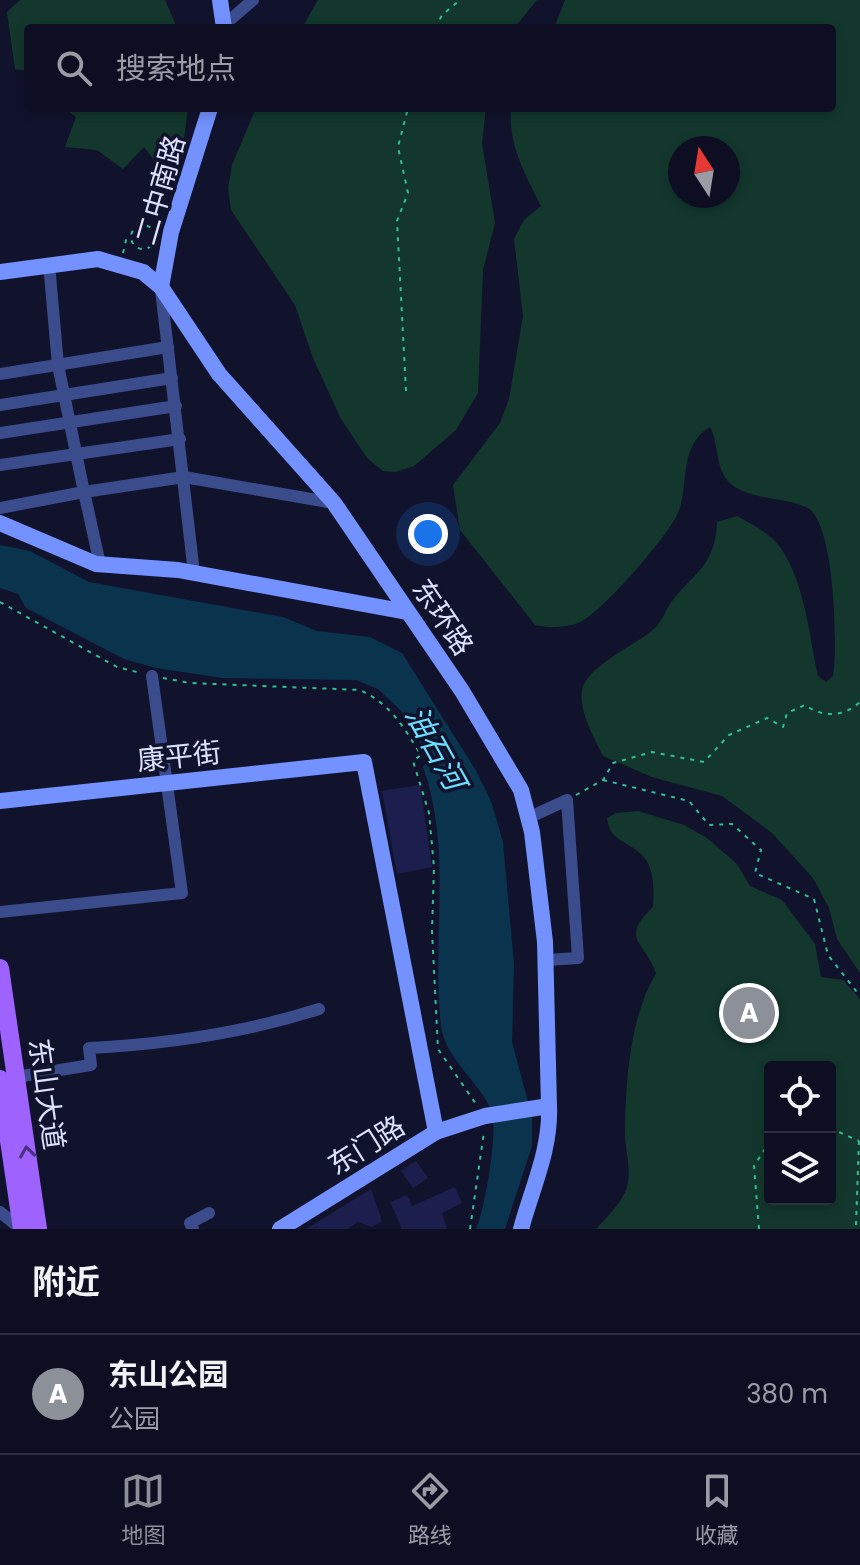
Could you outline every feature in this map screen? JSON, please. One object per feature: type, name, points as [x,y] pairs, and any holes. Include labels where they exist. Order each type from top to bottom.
[{"type":"main road","name":"东山大道","points":[[0,968],[21,1229]]},
{"type":"main road","name":"东山大道","points":[[8,1078],[38,1229]]},
{"type":"street","points":[[220,0],[224,24]]},
{"type":"street","points":[[226,24],[253,0]]},
{"type":"street","name":"二中南路","points":[[161,287],[171,232],[209,112]]},
{"type":"street","name":"东环路","points":[[0,272],[98,259],[143,272],[161,287],[219,374],[334,503],[521,790],[528,818],[546,960],[543,1106],[550,1128],[521,1229]]},
{"type":"street","points":[[49,264],[58,365],[100,564]]},
{"type":"street","points":[[161,287],[194,573]]},
{"type":"street","points":[[0,374],[168,347]]},
{"type":"street","points":[[0,405],[172,378]]},
{"type":"street","points":[[0,433],[176,406]]},
{"type":"street","points":[[0,465],[180,439]]},
{"type":"street","points":[[0,508],[184,477],[334,503]]},
{"type":"street","points":[[0,523],[100,564],[194,573],[407,612]]},
{"type":"street","points":[[0,912],[182,893],[152,676]]},
{"type":"street","name":"康平街","points":[[0,801],[364,762],[436,1132]]},
{"type":"street","points":[[528,818],[567,800],[578,958],[546,960]]},
{"type":"street","points":[[8,1078],[91,1065],[89,1048],[159,1045],[233,1032],[319,1009]]},
{"type":"street","name":"东门路","points":[[280,1229],[436,1132],[484,1117],[543,1106]]},
{"type":"street","points":[[0,1212],[21,1229]]},
{"type":"street","points":[[193,1229],[190,1223],[209,1213]]},
{"type":"path","points":[[437,24],[442,15],[460,0]]},
{"type":"path","points":[[406,391],[397,221],[408,193],[398,147],[407,112]]},
{"type":"path","points":[[140,226],[148,226],[155,235],[151,246],[144,249],[137,247],[131,239],[133,230],[140,226]]},
{"type":"path","points":[[123,254],[126,240],[131,239]]},
{"type":"path","points":[[0,602],[117,667],[190,683],[360,690],[379,699],[398,718],[421,755],[413,761],[429,813],[434,867],[432,931],[438,1049],[484,1117],[481,1173],[470,1229]]},
{"type":"path","points":[[567,800],[603,780],[613,763],[652,752],[704,762],[729,735],[767,718],[783,727],[787,713],[805,705],[814,711],[835,715],[850,711],[860,702]]},
{"type":"path","points":[[603,780],[689,801],[709,825],[732,824],[761,850],[755,873],[814,899],[828,955],[860,996]]},
{"type":"path","points":[[836,1131],[860,1141],[856,1225]]},
{"type":"path","points":[[759,1229],[754,1166],[764,1150]]},
{"type":"green space","points":[[20,0],[165,0],[175,24],[24,24],[24,70],[15,69],[7,12]]},
{"type":"green space","points":[[318,0],[537,0],[517,24],[304,24]]},
{"type":"green space","points":[[565,0],[860,0],[860,973],[837,939],[829,908],[813,878],[772,833],[722,796],[652,777],[603,756],[588,724],[582,699],[586,682],[602,664],[648,634],[661,621],[672,601],[708,559],[717,522],[737,516],[773,539],[790,564],[805,611],[818,676],[826,682],[833,676],[834,613],[829,558],[816,517],[806,507],[747,493],[730,483],[719,464],[710,427],[700,435],[688,456],[681,505],[670,526],[647,557],[601,606],[578,623],[562,627],[535,625],[460,530],[453,485],[500,423],[509,399],[523,316],[514,239],[524,220],[541,206],[524,171],[512,134],[511,112],[836,112],[836,24],[556,24]]},
{"type":"green space","points":[[69,112],[187,112],[180,169],[153,159],[144,147],[123,169],[97,150],[65,147],[76,117]]},
{"type":"green space","points":[[254,112],[486,112],[482,143],[495,223],[483,270],[478,393],[456,430],[414,466],[395,472],[383,471],[367,458],[341,419],[313,358],[295,305],[231,210],[228,188],[232,165]]},
{"type":"green space","points":[[638,811],[684,825],[707,838],[737,864],[750,886],[782,900],[815,944],[821,977],[843,980],[860,999],[860,1229],[596,1229],[620,1201],[628,1182],[625,1129],[628,1069],[640,1009],[656,973],[636,934],[643,918],[653,907],[651,871],[640,853],[611,831],[607,818],[616,813]]},
{"type":"water","name":"油石河","points":[[0,545],[30,551],[89,582],[283,617],[317,631],[370,637],[402,653],[475,769],[491,801],[503,842],[514,964],[512,1042],[532,1117],[532,1146],[505,1229],[476,1229],[490,1169],[493,1119],[485,1099],[449,1049],[441,1026],[439,863],[432,799],[423,767],[428,760],[415,731],[399,709],[378,689],[356,680],[222,678],[156,668],[124,659],[26,608],[18,594],[0,588]]},
{"type":"building","points":[[420,785],[432,867],[397,874],[382,791]]},
{"type":"building","points":[[416,1161],[428,1178],[413,1188],[401,1171]]},
{"type":"building","points":[[455,1187],[462,1203],[442,1213],[447,1229],[402,1229],[390,1202],[407,1195],[412,1206]]},
{"type":"building","points":[[371,1189],[382,1221],[372,1227],[358,1222],[347,1229],[306,1229]]},
{"type":"place","name":"东山公园","points":[[749,1013]]}]
